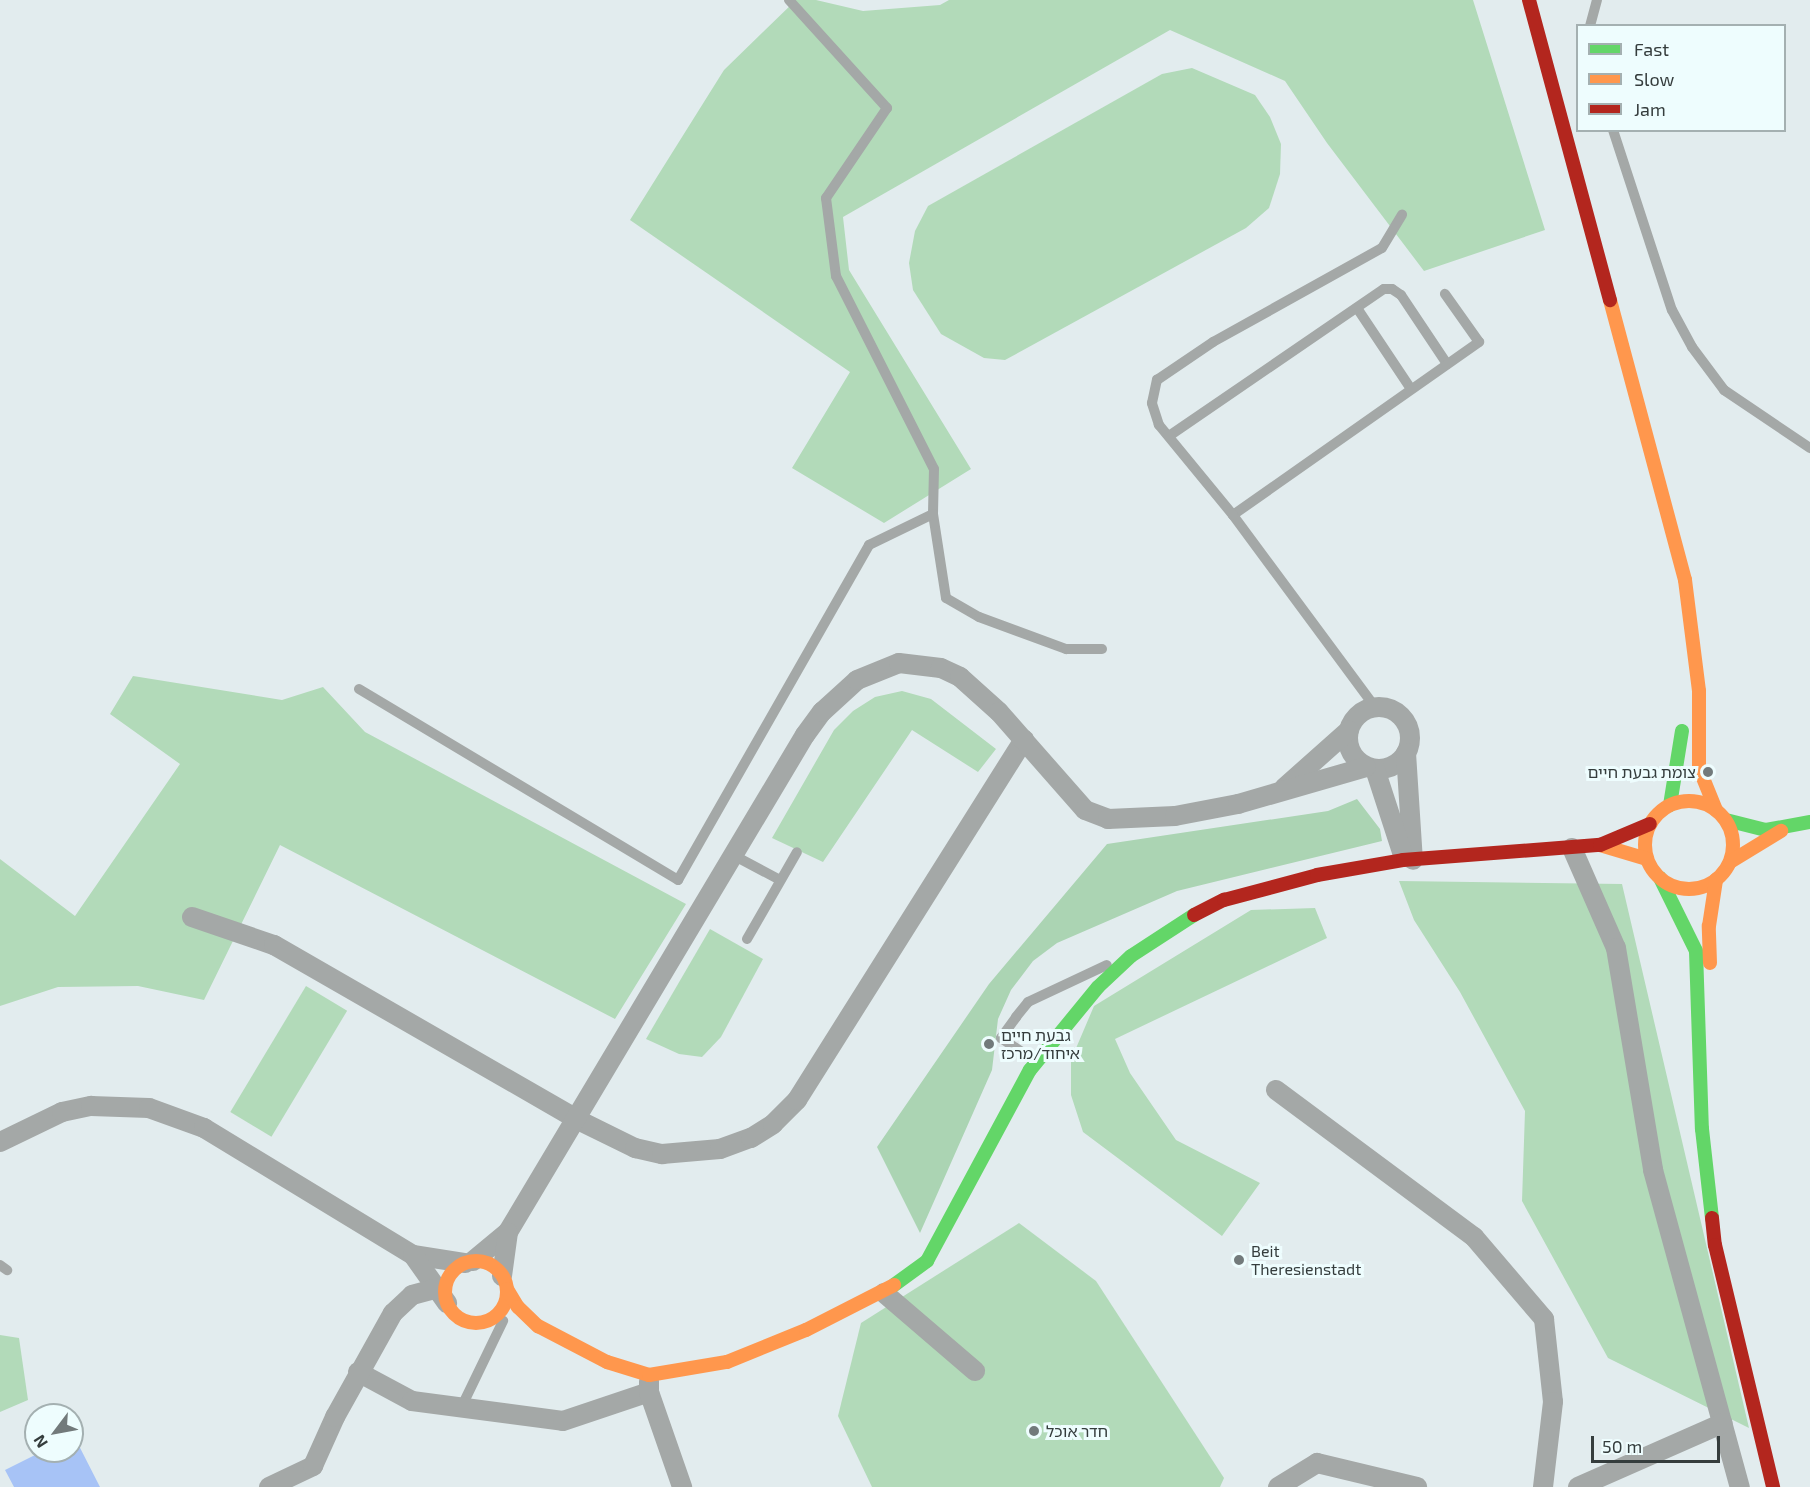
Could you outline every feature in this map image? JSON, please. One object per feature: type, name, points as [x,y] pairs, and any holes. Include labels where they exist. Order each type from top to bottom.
[{"type":"main road","points":[[1529,0],[1685,580],[1700,691],[1699,768],[1733,840],[1730,862]]},
{"type":"main road","points":[[1639,409],[1669,579]]},
{"type":"main road","points":[[1600,846],[1650,824],[1670,805],[1679,763],[1682,711]]},
{"type":"main road","points":[[1670,805],[1697,801],[1721,815],[1766,830],[1788,828],[1810,822]]},
{"type":"main road","points":[[1650,824],[1645,844],[1647,859],[1660,878],[1696,951],[1709,1206],[1720,1271],[1773,1487]]},
{"type":"main road","points":[[1762,1443],[1749,1382],[1722,1202],[1708,926],[1716,880],[1730,862],[1750,846],[1788,828]]},
{"type":"main road","points":[[538,1326],[503,1321],[479,1324],[459,1319],[442,1295],[446,1283],[469,1262],[491,1266],[505,1282],[518,1307],[538,1326],[649,1383],[727,1362],[806,1330],[884,1293],[927,1261],[939,1244],[1001,1119],[1036,1062],[1098,987],[1142,948],[1224,900],[1270,885],[1408,860],[1600,846],[1647,859]]},
{"type":"main road","points":[[1660,878],[1688,889],[1716,880]]},
{"type":"main road","points":[[489,1321],[504,1308],[505,1282]]},
{"type":"street","points":[[413,1255],[469,1262],[508,1232],[733,855],[822,712],[856,680],[878,669],[899,663],[941,668],[978,691],[1024,739],[1085,810],[1108,819],[1175,816],[1371,768],[1393,766],[1406,753]]},
{"type":"street","points":[[1283,790],[1349,730],[1356,716],[1376,707],[1394,711],[1407,725],[1410,734],[1406,753],[1408,860]]},
{"type":"street","points":[[1349,730],[1352,755],[1371,768],[1408,860]]},
{"type":"street","points":[[192,917],[274,945],[576,1119],[635,1148],[662,1154],[720,1149],[751,1138],[773,1124],[797,1100],[826,1058],[1024,739]]},
{"type":"street","points":[[1572,848],[1616,948],[1653,1170],[1740,1487]]},
{"type":"street","points":[[1276,1090],[1474,1237],[1544,1319],[1553,1402],[1543,1487]]},
{"type":"street","points":[[0,1142],[62,1112],[91,1106],[149,1108],[204,1128],[413,1255],[442,1295]]},
{"type":"street","points":[[505,1282],[508,1232]]},
{"type":"street","points":[[884,1293],[975,1371]]},
{"type":"street","points":[[269,1487],[313,1466],[358,1372],[393,1313],[412,1295],[442,1295]]},
{"type":"street","points":[[358,1372],[412,1401],[563,1421],[649,1383],[682,1487]]},
{"type":"street","points":[[1578,1487],[1722,1423]]},
{"type":"street","points":[[1278,1487],[1317,1463],[1417,1487]]},
{"type":"lane","points":[[789,0],[887,108],[826,198],[836,276],[934,469],[933,514],[946,598],[979,617],[1066,650],[1102,649]]},
{"type":"lane","points":[[1591,24],[1597,0]]},
{"type":"lane","points":[[1614,132],[1672,310],[1692,347],[1724,390],[1810,448]]},
{"type":"lane","points":[[1376,707],[1233,515],[1159,425],[1152,403],[1157,380],[1213,342],[1382,248],[1402,215]]},
{"type":"lane","points":[[1169,436],[1384,290],[1392,289],[1401,295],[1447,364]]},
{"type":"lane","points":[[1233,515],[1479,342],[1445,294]]},
{"type":"lane","points":[[1357,308],[1411,389]]},
{"type":"lane","points":[[359,689],[678,880],[869,545],[933,514]]},
{"type":"lane","points":[[747,939],[797,852]]},
{"type":"lane","points":[[733,855],[780,880]]},
{"type":"lane","points":[[1036,1062],[1001,1038],[1028,1002],[1142,948]]},
{"type":"lane","points":[[461,1408],[503,1321]]},
{"type":"green space","points":[[796,0],[816,0],[863,11],[940,5],[949,0],[1473,0],[1545,230],[1424,271],[1327,143],[1285,81],[1170,30],[843,217],[849,270],[971,469],[884,523],[792,468],[850,372],[630,220],[724,70]]},
{"type":"green space","points":[[1192,68],[1255,95],[1270,117],[1281,144],[1280,174],[1269,208],[1246,228],[1005,360],[984,358],[941,334],[913,290],[909,263],[915,231],[928,206],[1162,74]]},
{"type":"green space","points":[[133,676],[282,700],[323,687],[365,732],[686,904],[615,1019],[280,845],[204,1000],[138,986],[58,987],[0,1006],[0,859],[75,916],[180,764],[110,714]]},
{"type":"green space","points":[[902,691],[931,699],[996,749],[978,772],[912,730],[823,862],[772,838],[834,730],[853,711],[875,697]]},
{"type":"green space","points":[[1357,799],[1380,829],[1382,841],[1177,891],[1057,943],[1033,961],[1011,990],[998,1019],[992,1070],[920,1233],[877,1147],[989,984],[1107,844],[1328,811]]},
{"type":"green space","points":[[1399,881],[1622,884],[1749,1428],[1608,1358],[1522,1201],[1525,1111],[1460,992],[1414,920]]},
{"type":"green space","points":[[1315,908],[1327,938],[1115,1039],[1130,1073],[1176,1140],[1260,1183],[1222,1236],[1083,1132],[1071,1095],[1071,1060],[1094,1006],[1251,910]]},
{"type":"green space","points":[[710,929],[763,959],[721,1037],[702,1057],[679,1054],[646,1039]]},
{"type":"green space","points":[[306,986],[347,1011],[271,1137],[230,1112]]},
{"type":"green space","points":[[1019,1223],[1096,1281],[1224,1478],[1220,1487],[872,1487],[838,1416],[861,1323]]},
{"type":"green space","points":[[0,1335],[19,1338],[28,1400],[0,1412]]},
{"type":"water","points":[[84,1456],[100,1487],[14,1487],[5,1470],[24,1460],[24,1463],[84,1463]]},
{"type":"traffic: fast","points":[[1670,805],[1682,731]]},
{"type":"traffic: fast","points":[[1726,820],[1766,830],[1810,822]]},
{"type":"traffic: fast","points":[[1660,878],[1696,951],[1702,1129],[1712,1218]]},
{"type":"traffic: fast","points":[[894,1285],[927,1261],[1030,1070],[1098,987],[1131,956],[1194,915]]},
{"type":"traffic: slow","points":[[1610,300],[1685,580],[1699,691],[1699,768],[1716,810]]},
{"type":"traffic: slow","points":[[1689,801],[1714,808],[1726,820],[1733,845],[1726,870],[1714,882],[1689,889],[1664,882],[1652,870],[1645,845],[1652,820],[1664,808],[1689,801]]},
{"type":"traffic: slow","points":[[1730,862],[1781,831]]},
{"type":"traffic: slow","points":[[1600,845],[1647,859]]},
{"type":"traffic: slow","points":[[1710,963],[1709,926],[1716,880]]},
{"type":"traffic: slow","points":[[470,1261],[482,1261],[498,1270],[505,1280],[507,1292],[505,1304],[498,1314],[482,1323],[470,1323],[459,1318],[450,1309],[445,1298],[445,1286],[450,1275],[459,1266],[470,1261]]},
{"type":"traffic: slow","points":[[507,1289],[518,1307],[538,1326],[607,1362],[649,1375],[727,1362],[806,1330],[894,1285]]},
{"type":"traffic: jam","points":[[1529,0],[1610,300]]},
{"type":"traffic: jam","points":[[1194,915],[1224,900],[1317,875],[1403,860],[1600,845],[1650,824]]},
{"type":"traffic: jam","points":[[1712,1218],[1715,1245],[1773,1487]]},
{"type":"place","name":"צומת גבעת חיים","points":[[1708,772]]},
{"type":"place","name":"גבעת חיים איחוד/מרכז","points":[[989,1044]]},
{"type":"place","name":"Beit Theresienstadt","points":[[1239,1260]]},
{"type":"place","name":"חדר אוכל","points":[[1034,1431]]}]
